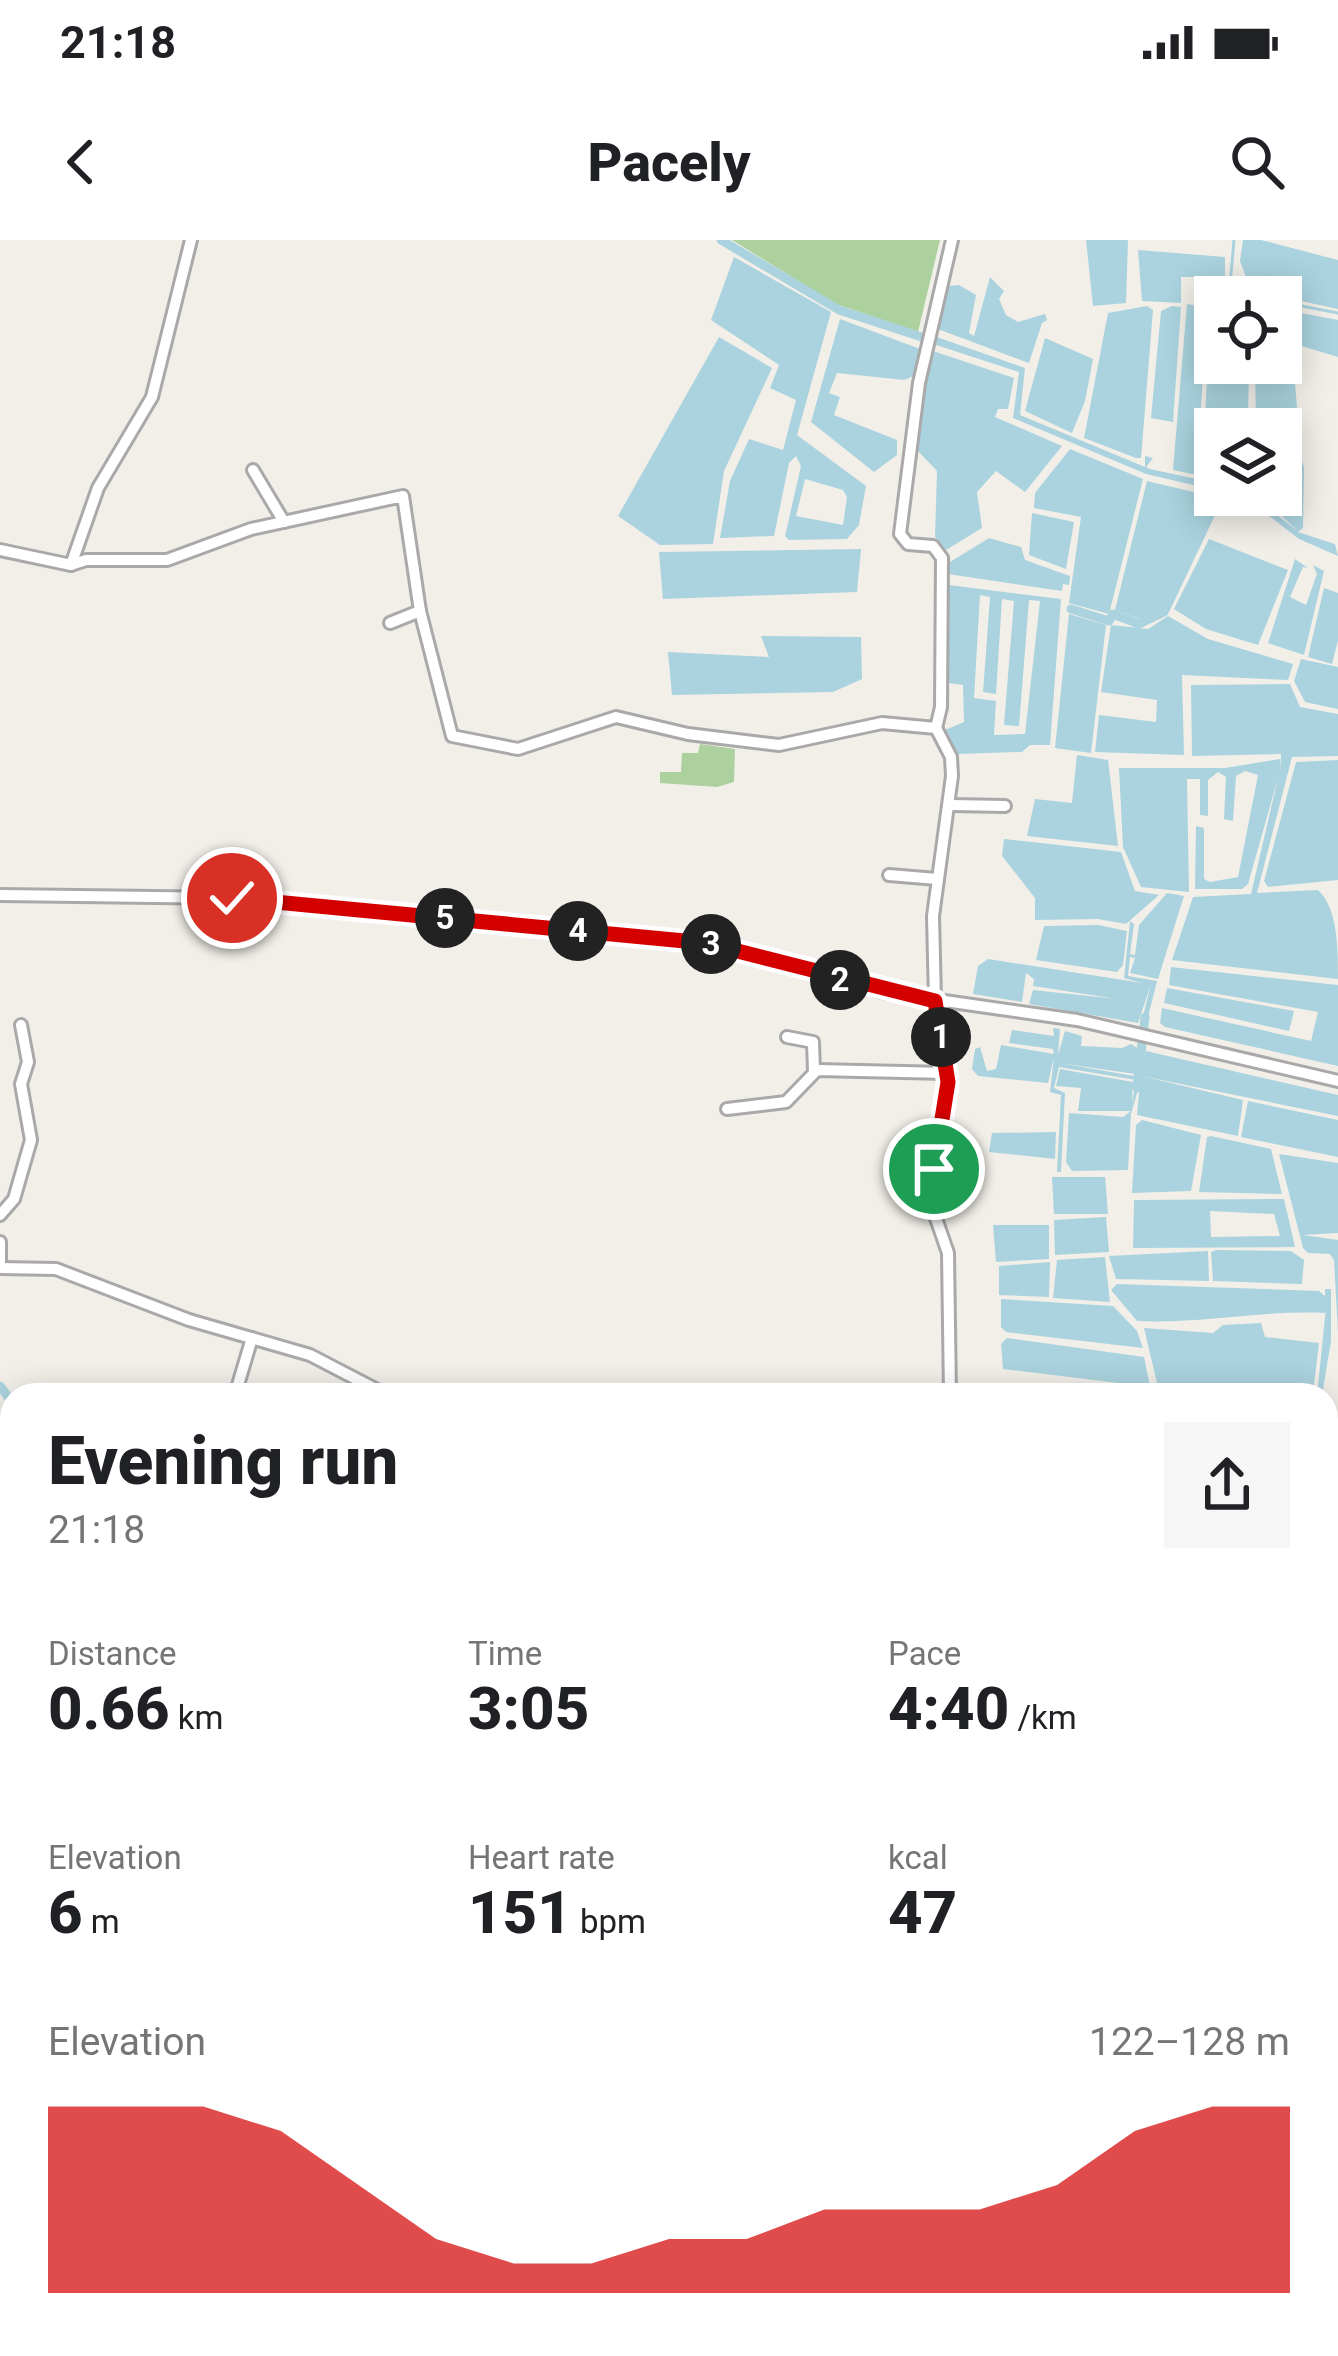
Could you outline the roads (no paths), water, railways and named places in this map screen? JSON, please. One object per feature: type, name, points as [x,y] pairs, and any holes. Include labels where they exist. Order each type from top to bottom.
[{"type":"street","points":[[71,565],[98,488],[152,397],[191,240]]},
{"type":"street","points":[[950,1383],[948,1253],[931,1204],[946,1073],[935,1001],[938,879],[951,805],[951,758],[936,728],[941,707],[942,559],[932,546],[908,544],[900,534],[929,339],[952,240]]},
{"type":"street","points":[[253,470],[284,522]]},
{"type":"street","points":[[0,550],[71,565],[86,560],[167,560],[284,522],[403,496],[420,611],[448,731],[456,737],[506,749],[616,717],[688,734],[779,745],[882,723],[936,728]]},
{"type":"street","points":[[390,623],[420,611]]},
{"type":"street","points":[[951,805],[1005,806]]},
{"type":"street","points":[[890,875],[938,879]]},
{"type":"street","points":[[0,896],[232,898],[706,943],[935,1001],[1077,1020],[1338,1081]]},
{"type":"street","points":[[0,1215],[14,1198],[32,1140],[20,1084],[28,1063],[21,1025]]},
{"type":"street","points":[[727,1108],[786,1102],[814,1071],[813,1042],[787,1037]]},
{"type":"street","points":[[814,1071],[946,1073]]},
{"type":"street","points":[[0,1241],[0,1265],[56,1269],[310,1355],[365,1383]]},
{"type":"street","points":[[239,1383],[252,1338]]},
{"type":"water","points":[[1086,240],[1128,240],[1126,303],[1093,306]]},
{"type":"water","points":[[1243,240],[1261,240],[1338,260],[1338,309],[1302,301],[1302,276],[1246,276],[1240,261]]},
{"type":"water","points":[[1138,250],[1225,257],[1225,276],[1181,277],[1181,303],[1142,301]]},
{"type":"water","points":[[734,257],[831,312],[797,435],[866,486],[859,525],[847,539],[789,540],[785,536],[801,466],[796,456],[789,463],[774,536],[720,538],[730,481],[749,439],[783,450],[796,400],[770,388],[779,365],[711,320]],"holes":[[[805,479],[843,490],[847,497],[843,525],[796,516]]]},
{"type":"water","points":[[990,277],[1004,291],[999,299],[1006,315],[1018,322],[1045,314],[1047,320],[1029,363],[935,328],[948,286],[959,285],[976,295],[969,333],[974,336]]},
{"type":"water","points":[[1187,304],[1194,305],[1194,384],[1202,384],[1201,408],[1194,408],[1194,474],[1173,470]]},
{"type":"water","points":[[1147,306],[1153,310],[1141,458],[1136,458],[1084,438],[1108,313]]},
{"type":"water","points":[[1181,307],[1173,422],[1151,418],[1161,311]]},
{"type":"water","points":[[1302,313],[1338,320],[1338,357],[1302,346]]},
{"type":"water","points":[[840,319],[920,349],[914,376],[904,380],[837,373],[829,393],[840,397],[834,415],[897,440],[897,455],[874,472],[811,422]]},
{"type":"water","points":[[931,335],[1025,368],[1020,415],[1145,467],[1145,456],[1153,458],[1146,467],[1194,478],[1194,485],[1146,474],[1013,418],[1019,372],[930,343]]},
{"type":"water","points":[[719,337],[772,368],[724,471],[713,544],[660,545],[618,516]]},
{"type":"water","points":[[1045,338],[1093,359],[1085,401],[1072,433],[1025,411]]},
{"type":"water","points":[[930,350],[1014,378],[1008,409],[998,409],[995,417],[1062,446],[1025,492],[996,471],[977,492],[982,528],[946,550],[935,537],[937,471],[915,448]]},
{"type":"water","points":[[1207,384],[1249,384],[1248,408],[1205,408]]},
{"type":"water","points":[[1255,384],[1295,384],[1297,408],[1256,408]]},
{"type":"water","points":[[1070,449],[1143,479],[1109,614],[1069,603],[1081,517],[1034,508],[1035,493]]},
{"type":"water","points":[[1302,461],[1303,528],[1298,532],[1335,544],[1338,556],[1299,539],[1269,516],[1278,516],[1298,531],[1282,516],[1302,516]]},
{"type":"water","points":[[1147,481],[1194,492],[1194,516],[1205,516],[1162,610],[1145,621],[1115,610]]},
{"type":"water","points":[[1032,513],[1074,522],[1066,569],[1029,555]]},
{"type":"water","points":[[989,538],[1021,547],[1025,560],[1070,576],[1069,585],[1063,584],[1062,591],[948,574],[950,562]]},
{"type":"water","points":[[1209,539],[1288,570],[1258,645],[1206,629],[1174,609]]},
{"type":"water","points":[[861,549],[857,592],[663,599],[659,552]]},
{"type":"water","points":[[1295,559],[1308,568],[1303,567],[1290,597],[1306,605],[1317,574],[1313,565],[1324,571],[1304,655],[1268,643]]},
{"type":"water","points":[[949,585],[1061,599],[1050,745],[1030,745],[1022,752],[956,754],[945,730],[964,722],[963,685],[949,683]],"holes":[[[980,595],[990,597],[983,692],[996,694],[1002,599],[1014,601],[1004,725],[1019,726],[1029,600],[1040,601],[1025,734],[994,735],[996,701],[974,698]]]},
{"type":"water","points":[[1324,588],[1338,593],[1338,640],[1332,664],[1308,657]]},
{"type":"water","points":[[1069,614],[1106,625],[1091,753],[1055,748]]},
{"type":"water","points":[[1168,616],[1208,639],[1293,664],[1288,680],[1182,675],[1184,755],[1095,752],[1099,715],[1156,722],[1157,700],[1101,692],[1111,625],[1148,629]]},
{"type":"water","points":[[761,636],[861,637],[862,679],[833,692],[672,695],[668,652],[769,657]]},
{"type":"water","points":[[1301,659],[1338,667],[1338,709],[1305,702],[1294,681]]},
{"type":"water","points":[[1290,684],[1300,707],[1338,714],[1338,756],[1292,757],[1257,893],[1318,890],[1333,918],[1338,979],[1172,960],[1193,897],[1251,894],[1278,778],[1248,884],[1242,889],[1195,889],[1196,826],[1204,828],[1204,879],[1238,877],[1258,775],[1245,771],[1236,776],[1233,821],[1224,819],[1226,777],[1218,772],[1208,780],[1208,816],[1200,815],[1200,779],[1187,779],[1189,892],[1141,887],[1123,847],[1119,768],[1225,768],[1280,759],[1280,772],[1281,754],[1192,756],[1191,685]]},
{"type":"water","points":[[1077,755],[1108,760],[1118,846],[1027,836],[1035,799],[1072,803]]},
{"type":"water","points":[[1338,760],[1338,880],[1268,887],[1264,881],[1296,762]]},
{"type":"water","points":[[1004,839],[1121,852],[1135,891],[1159,895],[1126,924],[1098,919],[1035,920],[1035,898],[1002,856]]},
{"type":"water","points":[[1167,893],[1184,896],[1158,979],[1130,973],[1135,958],[1130,957],[1128,976],[1157,981],[1146,1025],[1141,1024],[1151,984],[1138,1023],[1029,1004],[1033,990],[1117,999],[1033,986],[1034,979],[1026,973],[1022,1002],[973,994],[978,966],[988,959],[1142,983],[1124,978],[1130,921],[1134,924],[1130,954],[1135,955],[1139,925]]},
{"type":"water","points":[[1098,925],[1127,931],[1123,965],[1117,972],[1036,960],[1044,926]]},
{"type":"water","points":[[1171,967],[1338,985],[1338,1066],[1165,1027],[1160,1023],[1162,1008],[1311,1041],[1318,1012],[1169,985]]},
{"type":"water","points":[[1167,988],[1294,1011],[1289,1031],[1164,1003]]},
{"type":"water","points":[[1053,1028],[1060,1029],[1058,1055],[1065,1031],[1082,1036],[1081,1046],[1122,1048],[1131,1044],[1139,1049],[1135,1074],[1059,1063],[1140,1077],[1146,1051],[1338,1095],[1338,1116],[1141,1076],[1243,1100],[1238,1136],[1137,1115],[1140,1083],[1131,1114],[1128,1170],[1072,1171],[1066,1162],[1069,1113],[1123,1117],[1131,1111],[1078,1111],[1081,1088],[1056,1086],[1060,1069],[1133,1082],[1132,1103],[1136,1080],[1059,1067],[1054,1088],[1065,1093],[1061,1172],[1057,1172],[1061,1095],[1050,1092],[1054,1057],[1048,1083],[978,1076],[972,1069],[975,1049],[980,1047],[987,1071],[996,1069],[1001,1045],[1054,1054],[1053,1049],[1009,1043],[1012,1030],[1054,1036]]},
{"type":"water","points":[[1248,1101],[1338,1120],[1338,1157],[1241,1137]]},
{"type":"water","points":[[1142,1120],[1201,1135],[1191,1191],[1132,1193],[1136,1125]]},
{"type":"water","points":[[1056,1132],[1055,1159],[989,1152],[992,1133]]},
{"type":"water","points":[[1207,1137],[1271,1149],[1282,1194],[1199,1192]]},
{"type":"water","points":[[1279,1154],[1338,1163],[1338,1233],[1303,1235],[1338,1240],[1338,1333],[1334,1260],[1330,1254],[1308,1253],[1303,1248]]},
{"type":"water","points":[[1052,1177],[1105,1177],[1108,1214],[1054,1214]]},
{"type":"water","points":[[1284,1199],[1295,1247],[1133,1248],[1134,1200]],"holes":[[[1210,1211],[1274,1214],[1280,1236],[1211,1237]]]},
{"type":"water","points":[[1106,1217],[1109,1252],[1055,1255],[1054,1220]]},
{"type":"water","points":[[993,1225],[1049,1225],[1049,1259],[996,1262]]},
{"type":"water","points":[[1208,1251],[1209,1281],[1116,1279],[1109,1256]]},
{"type":"water","points":[[1291,1251],[1304,1260],[1302,1284],[1213,1281],[1211,1252]]},
{"type":"water","points":[[1105,1257],[1110,1302],[1053,1298],[1057,1260]]},
{"type":"water","points":[[1050,1262],[1049,1297],[999,1295],[999,1266]]},
{"type":"water","points":[[1117,1284],[1319,1291],[1325,1296],[1325,1289],[1331,1289],[1331,1341],[1324,1383],[1318,1383],[1326,1308],[1325,1313],[1137,1321],[1111,1290]]},
{"type":"water","points":[[1001,1299],[1113,1306],[1137,1331],[1143,1348],[1006,1332],[1001,1327]]},
{"type":"water","points":[[1261,1323],[1265,1337],[1319,1343],[1314,1383],[1157,1383],[1144,1328],[1213,1333],[1223,1325]]},
{"type":"water","points":[[1007,1338],[1144,1357],[1149,1383],[1003,1369],[1001,1344]]},
{"type":"waterway","points":[[721,240],[839,310],[934,341]]},
{"type":"waterway","points":[[1231,276],[1234,240]]},
{"type":"waterway","points":[[1302,306],[1338,313]]},
{"type":"waterway","points":[[1071,609],[1109,621],[1113,614],[1139,624],[1164,612],[1210,516]]},
{"type":"waterway","points":[[1137,1088],[1145,1017]]}]
